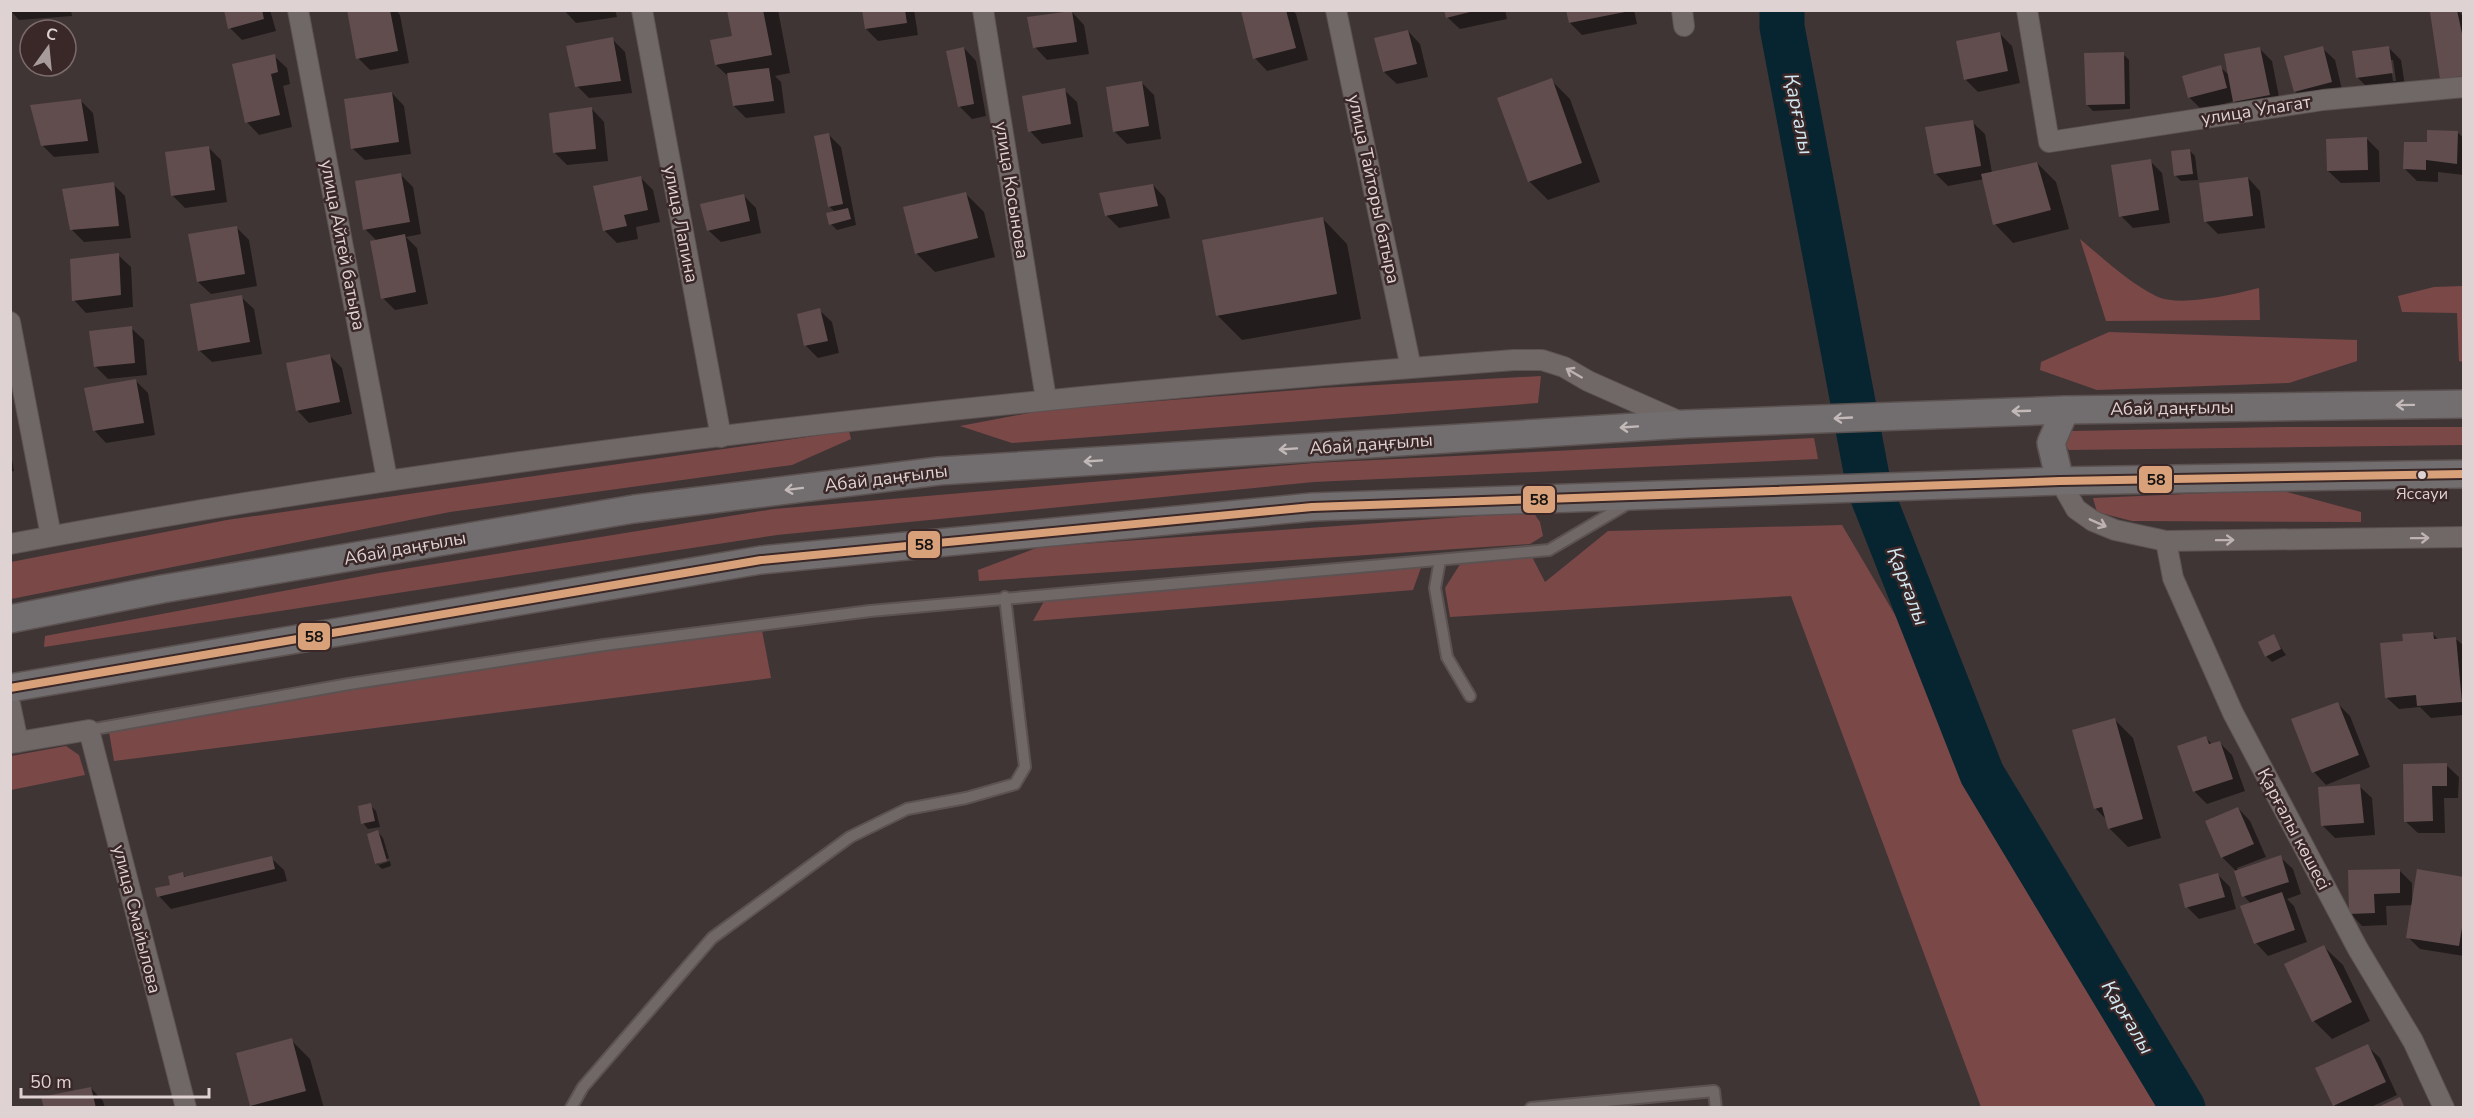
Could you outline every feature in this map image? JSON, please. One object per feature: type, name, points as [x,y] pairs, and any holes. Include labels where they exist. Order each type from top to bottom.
[{"type":"main road","name":"Абай даңғылы","points":[[10,619],[174,587],[634,509],[939,471],[1771,420],[2065,410],[2463,404]]},
{"type":"main road","points":[[2060,481],[2051,443],[2065,410]]},
{"type":"main road","points":[[10,688],[761,560],[1312,507],[1644,493],[2060,481],[2463,474]]},
{"type":"street","name":"улица Айтей батыра","points":[[298,10],[387,479]]},
{"type":"street","name":"улица Лапина","points":[[642,10],[721,437]]},
{"type":"street","name":"улица Косынова","points":[[983,10],[1046,399]]},
{"type":"street","name":"улица Тайторы батыра","points":[[1335,10],[1411,368]]},
{"type":"street","name":"улица Улагат","points":[[2027,10],[2049,142],[2323,100],[2463,87]]},
{"type":"street","points":[[10,322],[51,536]]},
{"type":"street","points":[[10,544],[387,479],[721,437],[1046,399],[1411,368],[1542,360],[1564,367],[1588,381],[1685,424]]},
{"type":"street","points":[[2060,481],[2076,509],[2093,521],[2115,530],[2166,541],[2463,537]]},
{"type":"street","name":"Қарғалы көшесі","points":[[2166,541],[2173,578],[2233,713],[2358,949],[2413,1041],[2444,1107]]},
{"type":"street","points":[[10,704],[14,742],[88,730]]},
{"type":"street","name":"улица Смайылова","points":[[88,730],[186,1107]]},
{"type":"lane","points":[[88,730],[349,684],[604,645],[870,611],[1005,597],[1549,550],[1644,493]]},
{"type":"lane","points":[[1440,560],[1435,588],[1447,657],[1470,696]]},
{"type":"lane","points":[[571,1107],[590,1078],[712,938],[850,837],[907,809],[966,798],[1015,784],[1025,767],[1005,597]]},
{"type":"lane","points":[[1531,1107],[1714,1091],[1716,1107]]},
{"type":"shaded area","points":[[2080,239],[2127,278],[2158,297],[2168,300],[2194,300],[2259,288],[2260,320],[2106,321]]},
{"type":"shaded area","points":[[2464,286],[2463,362],[2459,361],[2457,313],[2402,312],[2398,296],[2434,287]]},
{"type":"shaded area","points":[[2109,332],[2357,340],[2357,361],[2289,383],[2097,390],[2040,370],[2041,362]]},
{"type":"shaded area","points":[[1541,376],[1538,403],[1012,443],[960,426],[1045,410],[1322,388]]},
{"type":"shaded area","points":[[2279,427],[2464,427],[2463,445],[2069,450],[2063,442],[2072,431]]},
{"type":"shaded area","points":[[849,431],[851,439],[792,465],[450,512],[11,599],[11,562],[227,520]]},
{"type":"shaded area","points":[[1814,438],[1818,459],[1314,482],[777,535],[44,647],[45,636],[379,573],[774,509],[1314,463]]},
{"type":"shaded area","points":[[2280,490],[2361,512],[2361,522],[2132,521],[2097,512],[2093,498]]},
{"type":"shaded area","points":[[1533,512],[1540,522],[1543,536],[1530,544],[979,581],[978,570],[1039,547]]},
{"type":"shaded area","points":[[1842,525],[2185,1107],[1981,1107],[1791,596],[1450,617],[1445,588],[1464,558],[1530,553],[1545,582],[1608,531]]},
{"type":"shaded area","points":[[1423,562],[1413,590],[1033,621],[1048,594]]},
{"type":"shaded area","points":[[761,625],[771,678],[114,761],[108,726]]},
{"type":"shaded area","points":[[66,746],[79,755],[85,775],[11,790],[11,756]]},
{"type":"building","points":[[224,10],[262,10],[264,19],[228,29]]},
{"type":"building","points":[[347,10],[390,10],[398,51],[356,59]]},
{"type":"building","points":[[727,10],[763,10],[772,55],[715,65],[710,40],[732,36]]},
{"type":"building","points":[[862,10],[905,10],[907,23],[865,29]]},
{"type":"building","points":[[1286,10],[1296,48],[1253,59],[1241,11]]},
{"type":"building","points":[[1444,10],[1474,10],[1474,11],[1446,18]]},
{"type":"building","points":[[1566,10],[1625,10],[1625,12],[1569,23]]},
{"type":"building","points":[[2457,10],[2464,43],[2464,76],[2440,79],[2430,12]]},
{"type":"building","points":[[1072,11],[1077,42],[1033,48],[1027,17]]},
{"type":"building","points":[[1408,30],[1417,64],[1383,72],[1374,38]]},
{"type":"building","points":[[2000,32],[2008,71],[1964,80],[1956,41]]},
{"type":"building","points":[[613,37],[621,81],[575,87],[566,46]]},
{"type":"building","points":[[2323,46],[2332,82],[2294,92],[2284,56]]},
{"type":"building","points":[[2389,46],[2393,73],[2356,78],[2352,51]]},
{"type":"building","points":[[964,47],[974,104],[958,107],[946,51]]},
{"type":"building","points":[[2260,47],[2270,95],[2233,102],[2224,54]]},
{"type":"building","points":[[2124,52],[2125,104],[2086,105],[2084,53]]},
{"type":"building","points":[[275,54],[278,72],[271,74],[280,115],[245,123],[232,64]]},
{"type":"building","points":[[2221,65],[2227,88],[2188,98],[2182,76]]},
{"type":"building","points":[[769,68],[774,101],[733,106],[727,73]]},
{"type":"building","points":[[1552,78],[1582,163],[1528,182],[1497,98]]},
{"type":"building","points":[[1142,81],[1149,126],[1113,132],[1106,87]]},
{"type":"building","points":[[1065,88],[1071,124],[1028,132],[1022,96]]},
{"type":"building","points":[[392,92],[399,142],[351,149],[344,99]]},
{"type":"building","points":[[81,99],[88,141],[41,146],[30,105]]},
{"type":"building","points":[[592,107],[596,149],[553,153],[549,113]]},
{"type":"building","points":[[1973,120],[1981,166],[1934,174],[1925,127]]},
{"type":"building","points":[[2427,130],[2458,131],[2457,164],[2426,160],[2426,170],[2403,169],[2404,142],[2427,142]]},
{"type":"building","points":[[829,133],[843,204],[828,207],[814,136]]},
{"type":"building","points":[[2367,137],[2368,170],[2327,171],[2326,139]]},
{"type":"building","points":[[209,146],[215,190],[171,196],[165,152]]},
{"type":"building","points":[[2190,149],[2193,174],[2174,176],[2171,151]]},
{"type":"building","points":[[2151,159],[2159,210],[2119,217],[2111,165]]},
{"type":"building","points":[[2037,162],[2051,210],[1993,225],[1981,174]]},
{"type":"building","points":[[401,173],[410,222],[363,230],[355,181]]},
{"type":"building","points":[[641,176],[648,210],[624,215],[627,226],[603,231],[593,186]]},
{"type":"building","points":[[2248,177],[2253,216],[2204,222],[2199,183]]},
{"type":"building","points":[[114,182],[119,226],[70,230],[62,189]]},
{"type":"building","points":[[1153,184],[1158,206],[1105,216],[1099,193]]},
{"type":"building","points":[[966,192],[978,238],[915,254],[903,207]]},
{"type":"building","points":[[744,194],[750,221],[707,231],[700,204]]},
{"type":"building","points":[[848,208],[851,219],[829,225],[826,213]]},
{"type":"building","points":[[1323,217],[1337,294],[1216,316],[1202,240]]},
{"type":"building","points":[[237,226],[245,274],[197,282],[188,234]]},
{"type":"building","points":[[405,234],[416,292],[381,299],[370,241]]},
{"type":"building","points":[[119,253],[121,295],[72,301],[70,259]]},
{"type":"building","points":[[242,295],[250,342],[198,351],[190,304]]},
{"type":"building","points":[[820,308],[828,341],[804,346],[797,314]]},
{"type":"building","points":[[132,326],[135,363],[94,367],[89,331]]},
{"type":"building","points":[[330,354],[340,402],[296,411],[286,363]]},
{"type":"building","points":[[136,379],[144,423],[93,431],[84,388]]},
{"type":"building","points":[[2433,632],[2434,639],[2456,637],[2462,702],[2417,706],[2416,695],[2385,698],[2380,643],[2403,641],[2402,634]]},
{"type":"building","points":[[2274,634],[2281,649],[2265,657],[2258,642]]},
{"type":"building","points":[[2338,702],[2359,755],[2312,773],[2291,719]]},
{"type":"building","points":[[2115,718],[2143,819],[2108,829],[2102,807],[2094,809],[2072,730]]},
{"type":"building","points":[[2206,736],[2209,744],[2220,741],[2233,779],[2193,792],[2177,746]]},
{"type":"building","points":[[2447,763],[2447,786],[2432,786],[2433,821],[2404,822],[2403,764]]},
{"type":"building","points":[[2360,784],[2364,823],[2321,826],[2318,787]]},
{"type":"building","points":[[371,803],[375,821],[361,824],[358,806]]},
{"type":"building","points":[[2238,807],[2254,844],[2221,858],[2205,821]]},
{"type":"building","points":[[378,830],[387,861],[375,864],[367,834]]},
{"type":"building","points":[[2281,855],[2289,882],[2242,897],[2234,871]]},
{"type":"building","points":[[272,856],[275,869],[157,897],[155,888],[170,885],[168,876],[183,872],[184,877]]},
{"type":"building","points":[[2400,869],[2400,893],[2374,894],[2375,913],[2349,914],[2348,870]]},
{"type":"building","points":[[2417,869],[2464,877],[2464,916],[2459,946],[2406,938]]},
{"type":"building","points":[[2218,873],[2225,897],[2185,908],[2179,884]]},
{"type":"building","points":[[2282,892],[2295,930],[2254,944],[2240,906]]},
{"type":"building","points":[[2324,945],[2352,1002],[2312,1022],[2284,964]]},
{"type":"building","points":[[292,1038],[306,1091],[250,1106],[236,1053]]},
{"type":"building","points":[[2368,1044],[2386,1082],[2333,1106],[2315,1068]]},
{"type":"building","points":[[91,1087],[96,1108],[44,1108],[41,1097]]},
{"type":"building","points":[[2400,1097],[2405,1108],[2376,1108]]},
{"type":"waterway","name":"Қарғалы","points":[[1782,10],[1782,27],[1869,487],[1982,774],[2183,1108]]},
{"type":"transit line","name":"58","points":[[10,688],[761,560],[1312,507],[2060,481],[2464,474]]},
{"type":"place","name":"Яссауи","points":[[2422,475]]}]
